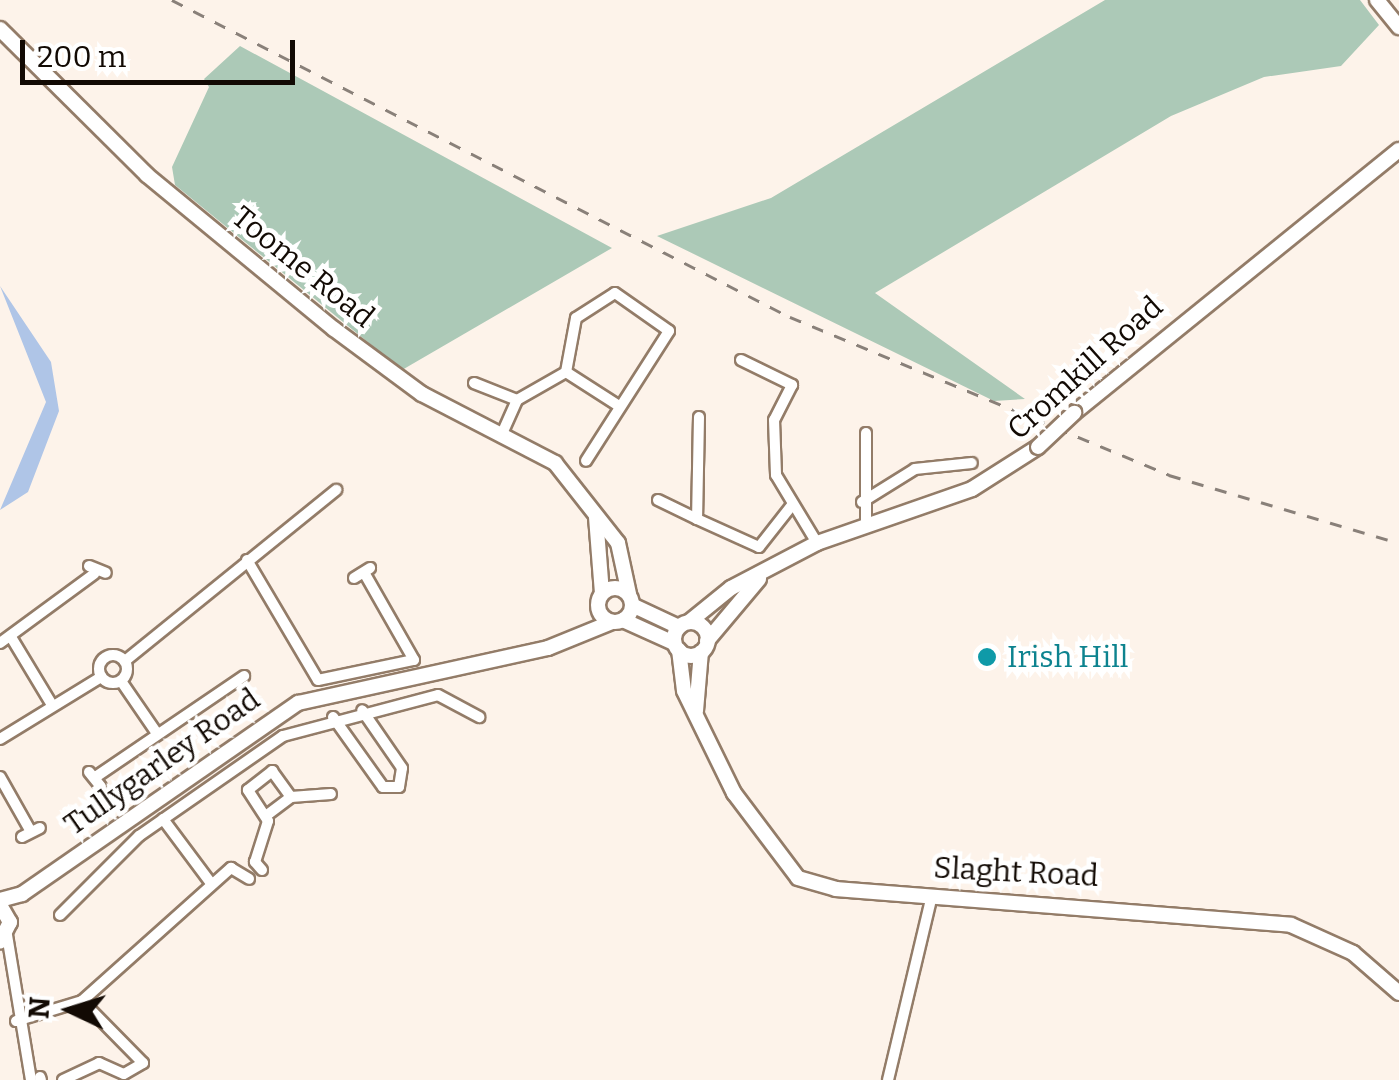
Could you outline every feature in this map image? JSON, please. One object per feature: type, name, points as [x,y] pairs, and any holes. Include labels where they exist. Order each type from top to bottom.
[{"type":"main road","points":[[1377,0],[1399,27]]},
{"type":"main road","name":"Toome Road","points":[[0,30],[265,274],[405,383],[555,463],[618,542],[630,600]]},
{"type":"main road","points":[[1369,179],[1399,139]]},
{"type":"main road","name":"Cromkill Road","points":[[684,624],[774,565],[816,543],[972,489],[1038,447],[1204,300],[1369,179],[1399,150]]},
{"type":"main road","points":[[594,512],[600,600],[618,621],[677,647],[704,646]]},
{"type":"main road","name":"Cromkill Road","points":[[704,646],[774,565]]},
{"type":"main road","points":[[600,600],[630,600],[684,624],[704,646],[698,722]]},
{"type":"main road","points":[[576,637],[600,600]]},
{"type":"main road","points":[[618,621],[630,600]]},
{"type":"main road","name":"Tullygarley Road","points":[[0,902],[22,894],[298,703],[576,637],[618,621]]},
{"type":"main road","points":[[677,647],[684,624]]},
{"type":"main road","name":"Slaght Road","points":[[677,647],[698,722],[745,812],[798,878],[932,896],[1291,925],[1353,953],[1399,993]]},
{"type":"main road","name":"Tullygarley Road","points":[[5,932],[22,894]]},
{"type":"main road","points":[[0,902],[5,932]]},
{"type":"street","points":[[566,372],[568,330],[609,293],[664,322],[667,338],[586,461]]},
{"type":"street","points":[[741,360],[792,384],[774,438],[778,484],[816,543]]},
{"type":"street","points":[[501,436],[517,400],[566,372]]},
{"type":"street","points":[[566,372],[619,406]]},
{"type":"street","points":[[474,382],[517,400]]},
{"type":"street","points":[[697,519],[698,417]]},
{"type":"street","points":[[866,433],[862,502],[866,523]]},
{"type":"street","points":[[862,502],[915,469],[972,463]]},
{"type":"street","points":[[121,681],[124,661],[336,490]]},
{"type":"street","points":[[658,500],[759,547],[792,504]]},
{"type":"street","points":[[247,560],[318,680],[414,660],[363,574]]},
{"type":"street","points":[[52,705],[5,640],[96,571]]},
{"type":"street","points":[[102,676],[104,659],[124,661]]},
{"type":"street","points":[[0,740],[102,676],[121,681],[156,732]]},
{"type":"street","points":[[96,778],[156,732],[244,676]]},
{"type":"street","points":[[232,684],[241,697]]},
{"type":"street","points":[[60,915],[163,819],[246,758],[332,717],[438,696],[479,717]]},
{"type":"street","points":[[332,717],[383,787],[399,788],[402,768],[362,710]]},
{"type":"street","points":[[246,758],[262,779]]},
{"type":"street","points":[[267,815],[248,790],[272,771],[291,796]]},
{"type":"street","points":[[0,777],[31,832]]},
{"type":"street","points":[[262,870],[256,862],[267,815],[291,796],[332,794]]},
{"type":"street","points":[[163,819],[210,882]]},
{"type":"street","points":[[16,1021],[82,1001],[210,882],[231,868],[249,879]]},
{"type":"street","points":[[888,1080],[932,896]]},
{"type":"street","points":[[5,932],[3,964],[16,1021],[37,1079]]},
{"type":"street","points":[[62,1080],[99,1063],[124,1074],[143,1063],[82,1001]]},
{"type":"green space","points":[[1105,0],[1360,0],[1379,25],[1341,66],[1264,77],[1171,116],[875,293],[1025,399],[994,401],[657,236],[771,198]]},
{"type":"green space","points":[[240,46],[612,248],[402,370],[175,185],[172,167],[209,87],[204,79]]},
{"type":"water","points":[[0,286],[51,362],[59,411],[28,492],[0,510],[46,402]]},
{"type":"railway","points":[[172,0],[790,317],[1169,475],[1399,543]]},
{"type":"place","name":"Irish Hill","points":[[987,657]]}]
